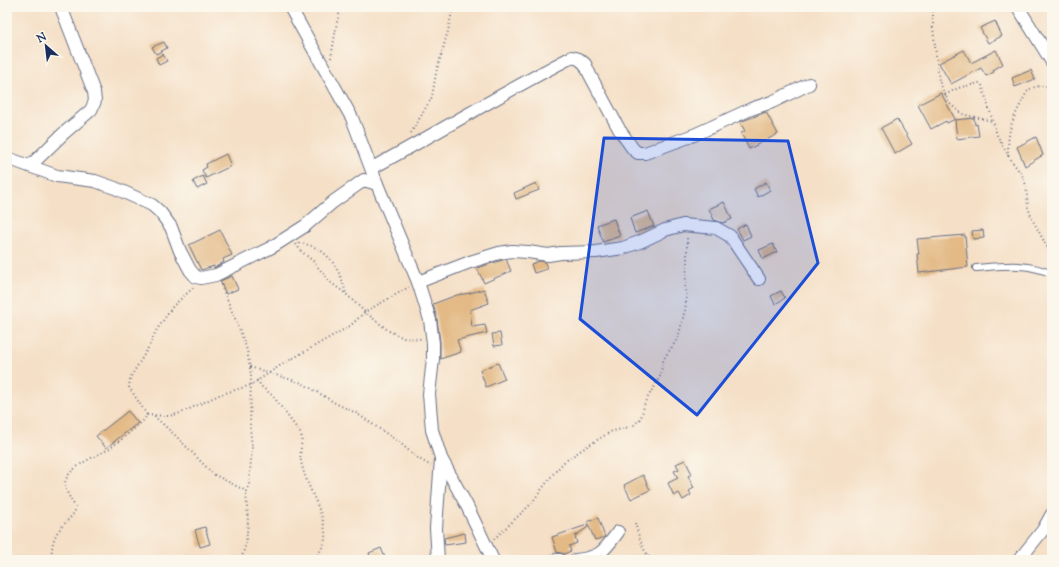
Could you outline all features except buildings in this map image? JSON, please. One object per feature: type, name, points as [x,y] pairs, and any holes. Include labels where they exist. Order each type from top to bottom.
[{"type":"street","points":[[30,166],[91,110],[95,102],[94,92],[61,7]]},
{"type":"street","points":[[290,7],[352,118],[377,184],[418,282],[430,320],[433,343],[433,359],[429,394],[432,430],[440,464],[436,528],[438,560]]},
{"type":"street","points":[[1018,7],[1052,62]]},
{"type":"street","points":[[372,168],[513,88],[572,57],[579,59],[585,64],[619,129],[632,149],[638,153],[645,153],[694,135],[751,109],[772,102],[809,84]]},
{"type":"street","points":[[7,158],[57,176],[95,181],[115,188],[152,205],[160,212],[171,227],[180,251],[190,270],[196,276],[211,276],[272,247],[305,226],[333,202],[364,180],[377,184]]},
{"type":"street","points":[[418,282],[463,264],[499,253],[512,251],[548,255],[596,252],[623,248],[665,230],[683,225],[716,228],[730,236],[759,279]]},
{"type":"street","points":[[440,464],[467,506],[493,560]]},
{"type":"street","points":[[1019,560],[1042,530],[1052,514]]},
{"type":"street","points":[[576,560],[594,557],[601,554],[618,532]]},
{"type":"lane","points":[[976,268],[1022,265],[1041,269],[1052,274]]},
{"type":"path","points":[[326,70],[331,58],[341,7]]},
{"type":"path","points":[[404,151],[409,137],[432,97],[436,73],[453,7]]},
{"type":"path","points":[[933,7],[933,28],[939,81],[949,103],[962,114],[992,121]]},
{"type":"path","points":[[945,95],[958,88],[979,83],[982,85],[997,135],[1008,157],[1022,176],[1026,186],[1028,207],[1032,219],[1052,256]]},
{"type":"path","points":[[1008,157],[1008,138],[1010,127],[1016,111],[1027,93],[1036,87],[1052,87]]},
{"type":"path","points":[[486,546],[502,533],[531,504],[553,474],[564,462],[610,432],[633,426],[641,418],[645,402],[661,375],[662,364],[665,357],[678,338],[680,325],[686,310],[687,296],[685,289],[687,279],[687,244],[686,232],[683,225]]},
{"type":"path","points":[[346,294],[344,283],[336,267],[324,252],[315,247],[296,243],[301,251],[313,261],[330,282],[389,331],[404,338],[422,339],[433,343]]},
{"type":"path","points":[[147,415],[129,387],[130,378],[147,350],[156,331],[173,306],[182,297],[211,276],[239,328],[249,356],[251,384],[250,428],[252,448],[249,485],[246,491],[248,512],[247,536],[241,560]]},
{"type":"path","points":[[147,415],[169,416],[181,413],[219,395],[251,384],[350,326],[365,312],[418,282]]},
{"type":"path","points":[[250,367],[302,383],[323,397],[356,412],[399,442],[416,457],[440,464]]},
{"type":"path","points":[[257,380],[262,387],[273,396],[301,434],[301,462],[311,492],[325,525],[325,539],[315,560]]},
{"type":"path","points":[[51,560],[52,544],[55,537],[76,508],[65,485],[67,478],[73,471],[85,462],[110,448],[144,420],[147,415]]},
{"type":"path","points":[[153,415],[213,474],[246,491]]},
{"type":"path","points":[[635,523],[647,555],[652,560]]},
{"type":"highlighted area","points":[[604,138],[788,141],[818,263],[697,415],[580,319]]}]
